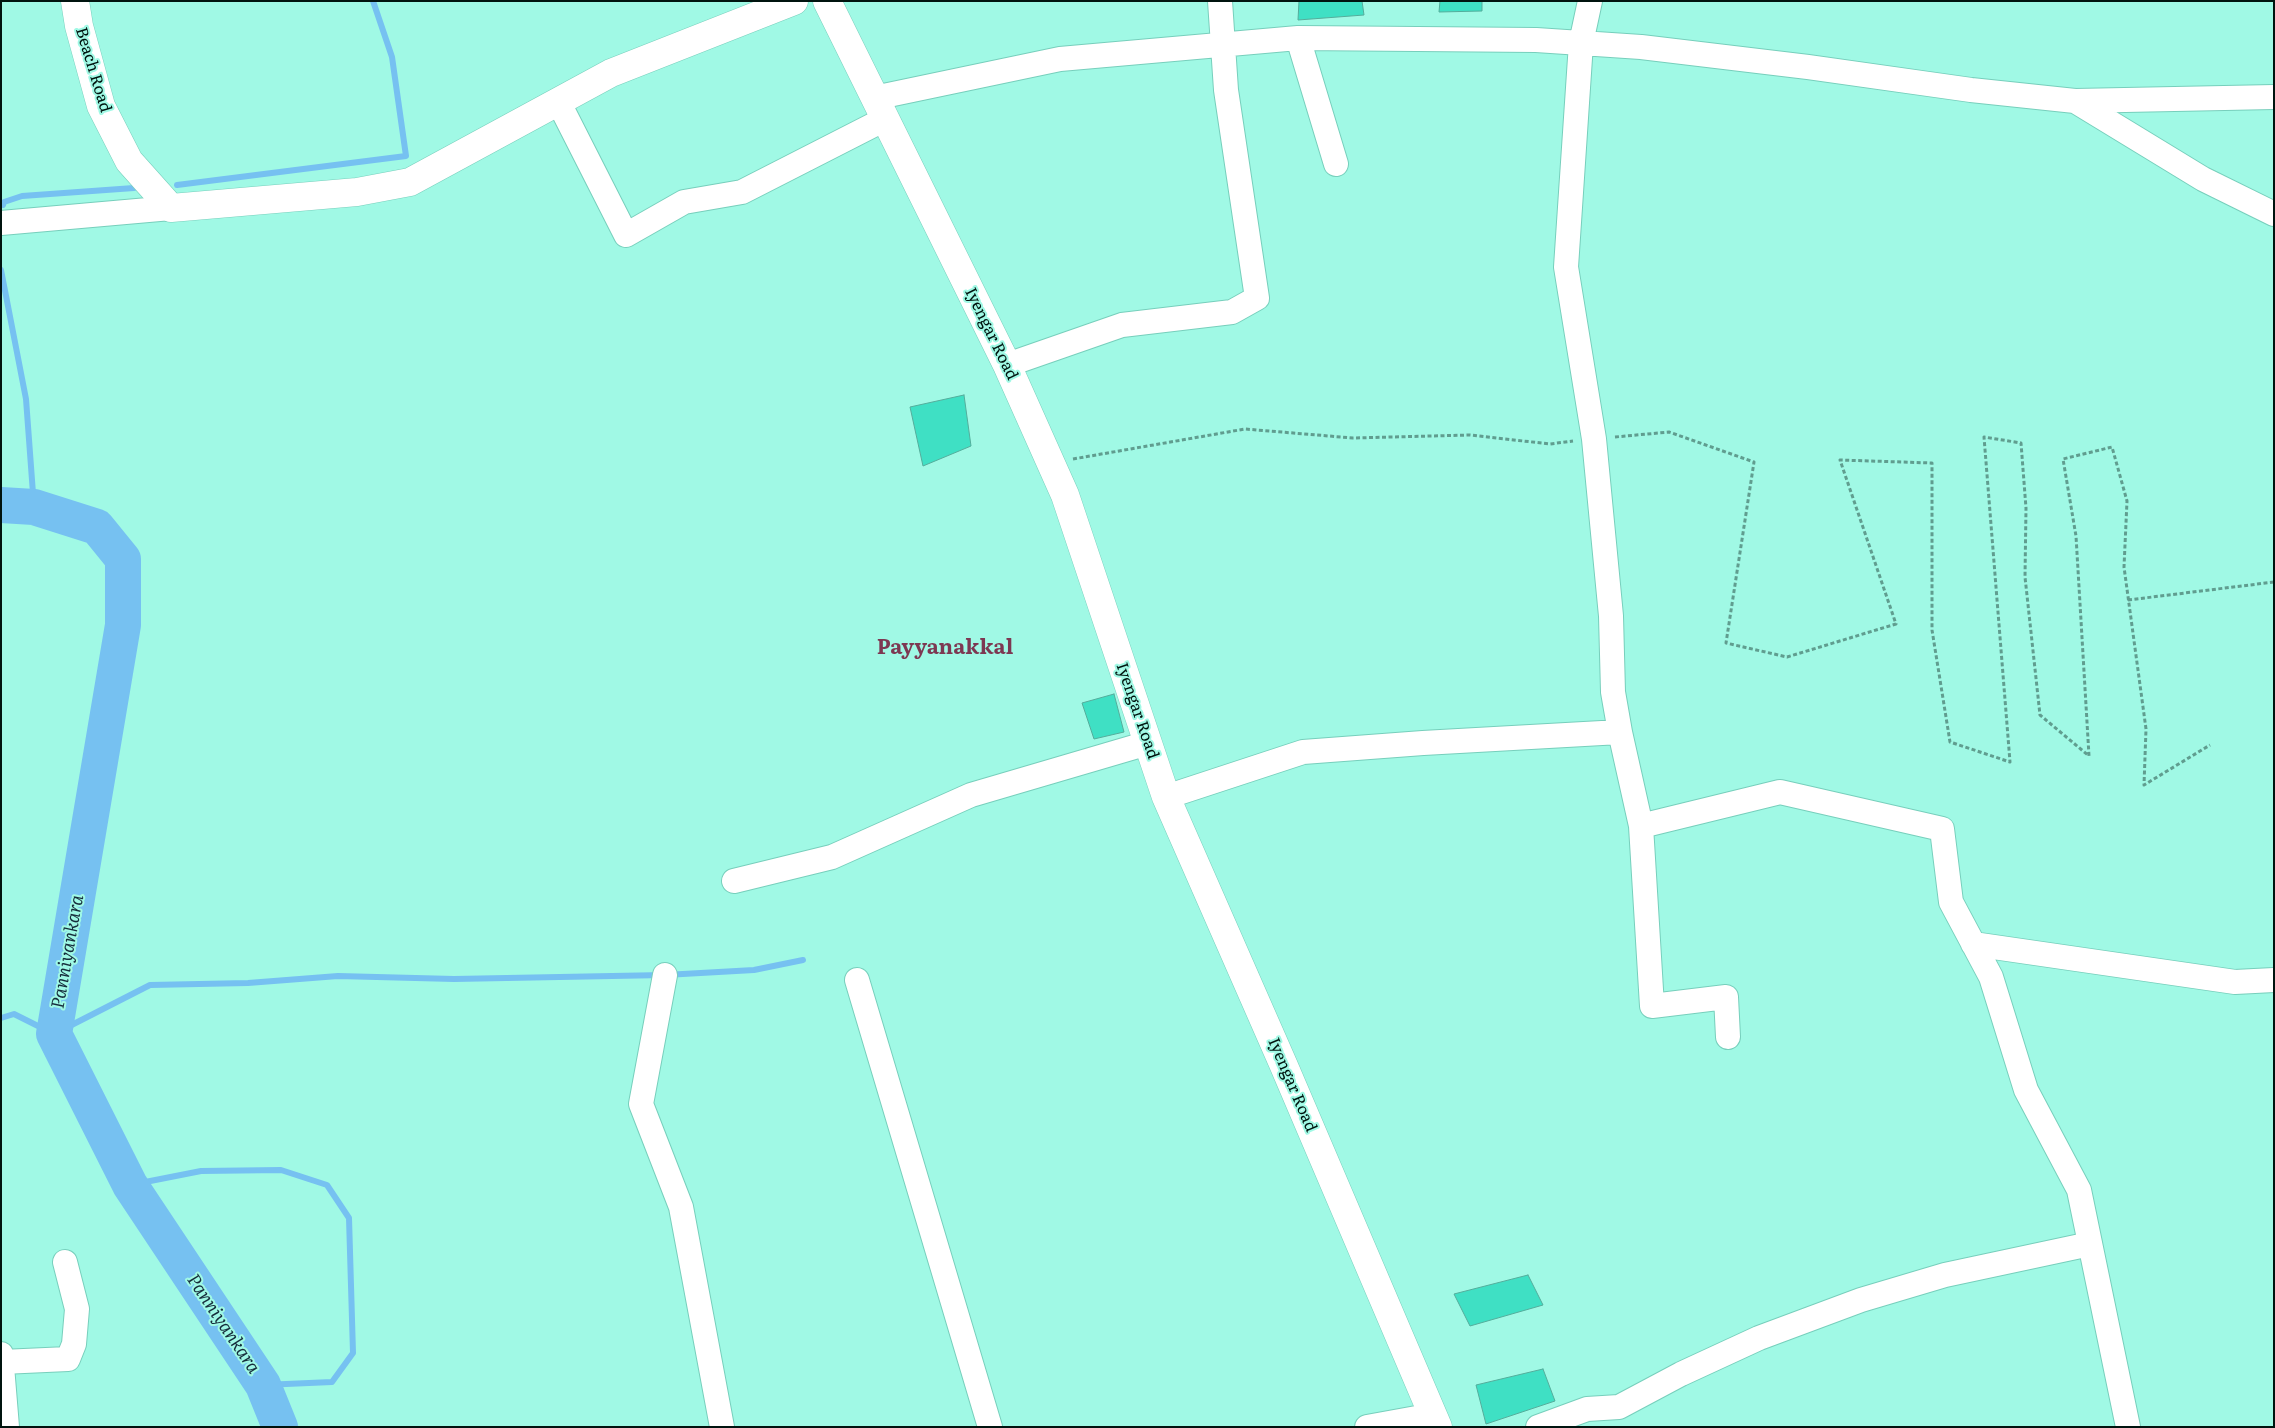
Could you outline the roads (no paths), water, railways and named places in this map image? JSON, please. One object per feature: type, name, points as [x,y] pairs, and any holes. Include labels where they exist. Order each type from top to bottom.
[{"type":"main road","name":"Beach Road","points":[[75,1],[79,26],[101,106],[129,161],[171,208]]},
{"type":"main road","points":[[171,208],[357,192],[410,182],[559,103],[611,73],[794,1]]},
{"type":"main road","name":"Iyengar Road","points":[[827,1],[1007,365],[1065,495],[1166,797],[1435,1421]]},
{"type":"street","points":[[1007,365],[1122,325],[1232,312],[1257,298],[1226,90],[1221,44],[1220,1]]},
{"type":"street","points":[[1590,1],[1582,43],[1566,267],[1594,439],[1611,616],[1613,692],[1641,826],[1652,1006],[1726,997],[1728,1037]]},
{"type":"street","points":[[559,103],[626,235],[684,202],[742,192],[879,109],[1060,59],[1221,44],[1298,38],[1536,40],[1661,49],[1971,90],[2075,101],[2274,97]]},
{"type":"street","points":[[1298,38],[1336,164]]},
{"type":"street","points":[[2075,101],[2203,179],[2274,214]]},
{"type":"street","points":[[1,223],[171,208]]},
{"type":"street","points":[[1166,797],[1303,752],[1423,742],[1620,732]]},
{"type":"street","points":[[734,881],[832,856],[971,795],[1148,743]]},
{"type":"street","points":[[1641,826],[1780,792],[1942,829],[1951,902],[1991,977],[2026,1090],[2079,1190],[2128,1427]]},
{"type":"street","points":[[1973,944],[2235,982],[2274,980]]},
{"type":"street","points":[[664,974],[641,1104],[681,1207],[722,1427]]},
{"type":"street","points":[[857,980],[990,1427]]},
{"type":"street","points":[[1538,1427],[1587,1409],[1619,1407],[1681,1374],[1759,1338],[1862,1300],[1945,1275],[2090,1244]]},
{"type":"street","points":[[7,1427],[2,1358],[68,1359],[74,1344],[77,1309],[65,1262]]},
{"type":"street","points":[[1367,1427],[1435,1421]]},
{"type":"waterway","points":[[177,185],[406,156],[392,57],[373,1]]},
{"type":"waterway","points":[[3,205],[4,202],[22,196],[134,188]]},
{"type":"waterway","points":[[1,270],[26,399],[34,507]]},
{"type":"waterway","name":"Panniyankara","points":[[1,505],[34,507],[97,527],[123,559],[123,625],[54,1034],[130,1185],[263,1385],[280,1427]]},
{"type":"waterway","points":[[1,1018],[14,1014],[54,1034],[150,985],[248,983],[338,976],[454,979],[665,975],[754,970],[803,960]]},
{"type":"waterway","points":[[130,1185],[201,1171],[281,1170],[327,1185],[349,1218],[353,1353],[332,1382],[263,1385]]},
{"type":"district","name":"Payyanakkal","points":[[945,648]]}]
